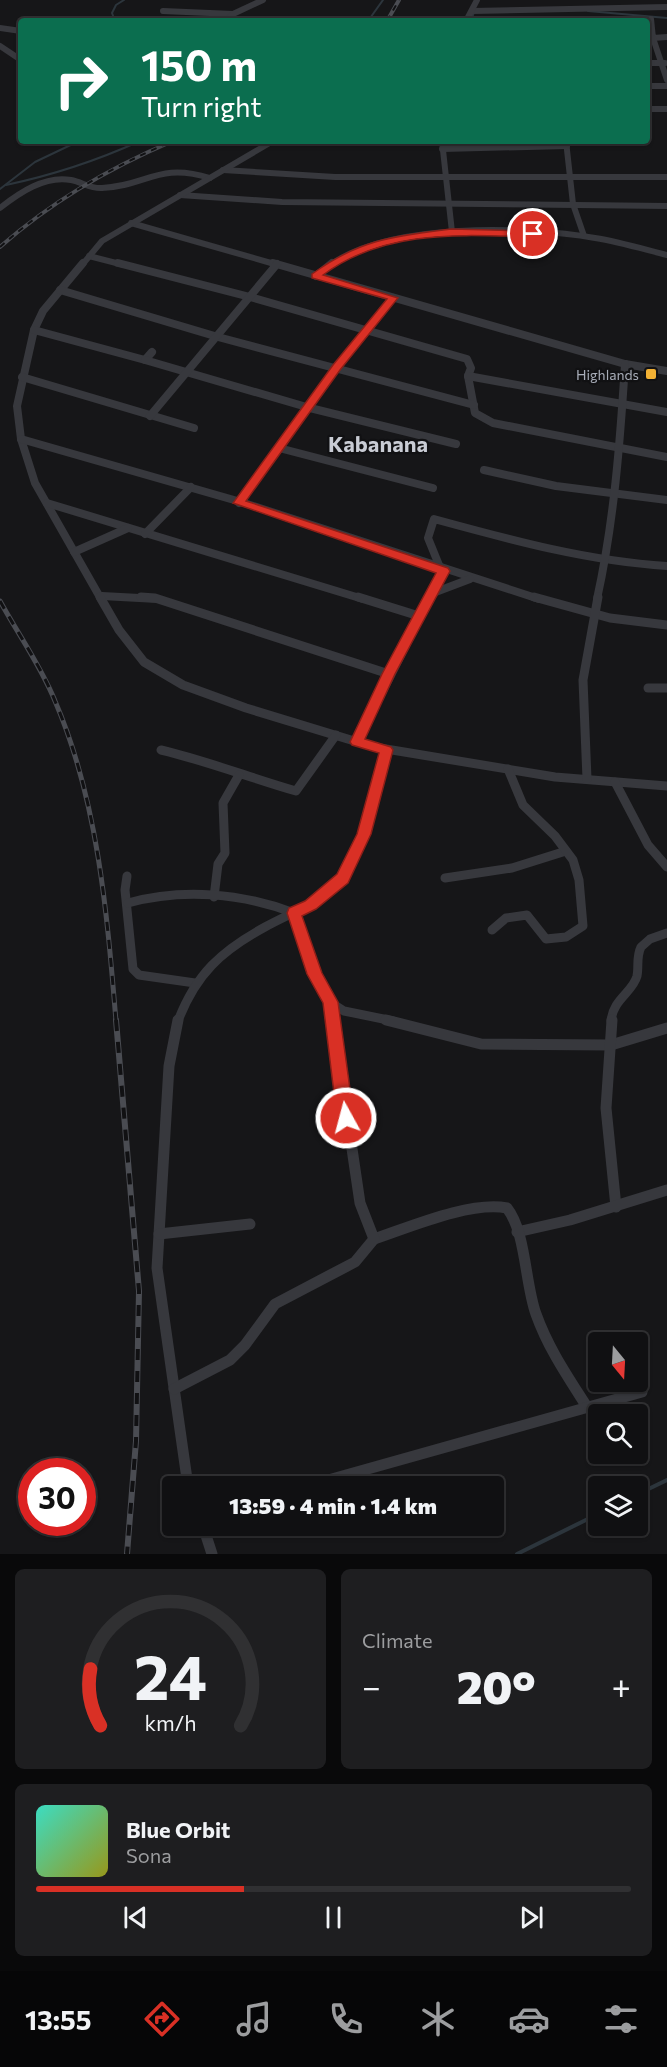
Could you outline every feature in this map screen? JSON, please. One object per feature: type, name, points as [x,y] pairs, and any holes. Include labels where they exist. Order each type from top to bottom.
[{"type":"street","points":[[228,18],[263,0]]},
{"type":"street","points":[[468,18],[477,0]]},
{"type":"street","points":[[472,11],[648,3],[667,7]]},
{"type":"street","points":[[648,3],[651,18],[650,38],[664,63],[667,80]]},
{"type":"street","points":[[163,11],[233,14]]},
{"type":"street","points":[[0,28],[18,31]]},
{"type":"street","points":[[650,38],[667,38]]},
{"type":"street","points":[[0,46],[18,58]]},
{"type":"street","points":[[650,86],[667,86]]},
{"type":"street","points":[[650,109],[667,109]]},
{"type":"street","points":[[268,144],[102,241],[43,310],[34,330],[17,406],[21,439],[35,483],[102,596],[119,630],[144,662],[199,692],[357,742],[386,750],[508,769],[667,786]]},
{"type":"street","points":[[442,144],[452,232]]},
{"type":"street","points":[[442,149],[545,144]]},
{"type":"street","points":[[566,144],[573,204],[584,236]]},
{"type":"street","points":[[0,208],[18,196],[56,180],[70,179],[100,188],[173,169],[186,170],[210,178]]},
{"type":"street","points":[[223,170],[277,177],[568,175],[667,177]]},
{"type":"street","points":[[180,195],[282,202],[667,206]]},
{"type":"street","points":[[131,223],[625,364],[667,371]]},
{"type":"street","points":[[316,276],[339,259],[359,249],[413,236],[452,232],[584,236],[667,255]]},
{"type":"street","points":[[88,256],[250,297],[467,359],[471,368],[468,376],[475,413],[493,423],[667,457]]},
{"type":"street","points":[[150,416],[277,264]]},
{"type":"street","points":[[60,290],[218,337],[474,405]]},
{"type":"street","points":[[239,503],[337,368],[393,298]]},
{"type":"street","points":[[34,330],[310,408],[456,444]]},
{"type":"street","points":[[144,360],[152,352]]},
{"type":"street","points":[[587,779],[583,680],[587,647],[606,560],[615,495],[624,406],[625,364]]},
{"type":"street","points":[[468,376],[667,412]]},
{"type":"street","points":[[22,377],[194,428]]},
{"type":"street","points":[[21,439],[190,487],[442,571],[596,614],[667,625]]},
{"type":"street","points":[[279,448],[433,488]]},
{"type":"street","points":[[484,470],[556,486],[667,500]]},
{"type":"street","points":[[145,534],[190,487]]},
{"type":"street","points":[[47,503],[145,534],[367,598],[419,616]]},
{"type":"street","points":[[357,742],[442,571],[426,534],[434,519],[517,542],[606,560],[667,566]]},
{"type":"street","points":[[74,552],[117,535],[128,528]]},
{"type":"street","points":[[433,593],[471,579]]},
{"type":"street","points":[[102,596],[154,598],[389,674]]},
{"type":"street","points":[[648,688],[667,688]]},
{"type":"street","points":[[161,750],[199,759],[239,775],[296,791],[336,735]]},
{"type":"street","points":[[186,1476],[158,1268],[169,1066],[175,1029],[195,984],[217,958],[266,927],[310,905],[342,878],[364,834],[386,750]]},
{"type":"street","points":[[492,930],[506,918],[527,915],[546,939],[564,938],[575,934],[583,926],[577,868],[566,851],[523,805],[508,769]]},
{"type":"street","points":[[214,897],[218,864],[225,853],[223,803],[239,775]]},
{"type":"street","points":[[615,782],[648,845],[667,867]]},
{"type":"street","points":[[445,878],[512,868],[566,851]]},
{"type":"street","points":[[127,876],[125,890],[133,969],[139,975],[195,984]]},
{"type":"street","points":[[128,903],[155,895],[214,897],[275,904],[294,913],[315,974],[330,1002],[360,1203],[374,1239]]},
{"type":"street","points":[[616,1207],[606,1108],[612,1013],[619,999],[637,978],[636,961],[642,943],[645,939],[667,933]]},
{"type":"street","points":[[330,1002],[344,1011],[481,1044],[611,1045],[667,1028]]},
{"type":"street","points":[[517,1232],[616,1207],[667,1190]]},
{"type":"street","points":[[174,1389],[210,1374],[243,1348],[275,1304],[346,1268],[370,1247],[374,1239],[425,1222],[495,1205],[506,1207],[511,1213],[517,1232],[532,1310],[550,1348],[587,1407]]},
{"type":"street","points":[[159,1234],[250,1224]]},
{"type":"street","points":[[342,1476],[642,1392]]},
{"type":"street","points":[[206,1536],[212,1554]]},
{"type":"waterway","points":[[114,18],[112,13],[116,5],[124,0]]},
{"type":"waterway","points":[[370,18],[383,0]]},
{"type":"waterway","points":[[588,11],[667,18]]},
{"type":"waterway","points":[[472,18],[474,12]]},
{"type":"waterway","points":[[0,189],[35,162],[73,144]]},
{"type":"waterway","points":[[6,185],[74,167],[133,144]]},
{"type":"waterway","points":[[648,1489],[667,1480]]},
{"type":"waterway","points":[[517,1554],[588,1519]]},
{"type":"railway","points":[[389,18],[399,0]]},
{"type":"railway","points":[[0,247],[61,200],[126,162],[166,144]]},
{"type":"railway","points":[[0,601],[55,701],[70,739],[81,778],[91,818],[104,899],[116,1021]]},
{"type":"railway","points":[[116,1020],[139,1291],[136,1441],[127,1554]]},
{"type":"place","name":"Highlands","points":[[651,374]]},
{"type":"district","name":"Kabanana","points":[[378,443]]},
{"type":"route","points":[[346,1118],[330,1002],[315,974],[294,913],[310,905],[342,878],[364,834],[386,750],[357,742],[389,674],[444,571],[239,503],[337,368],[393,298],[316,276],[339,259],[359,249],[404,238],[452,232],[533,234]]}]
